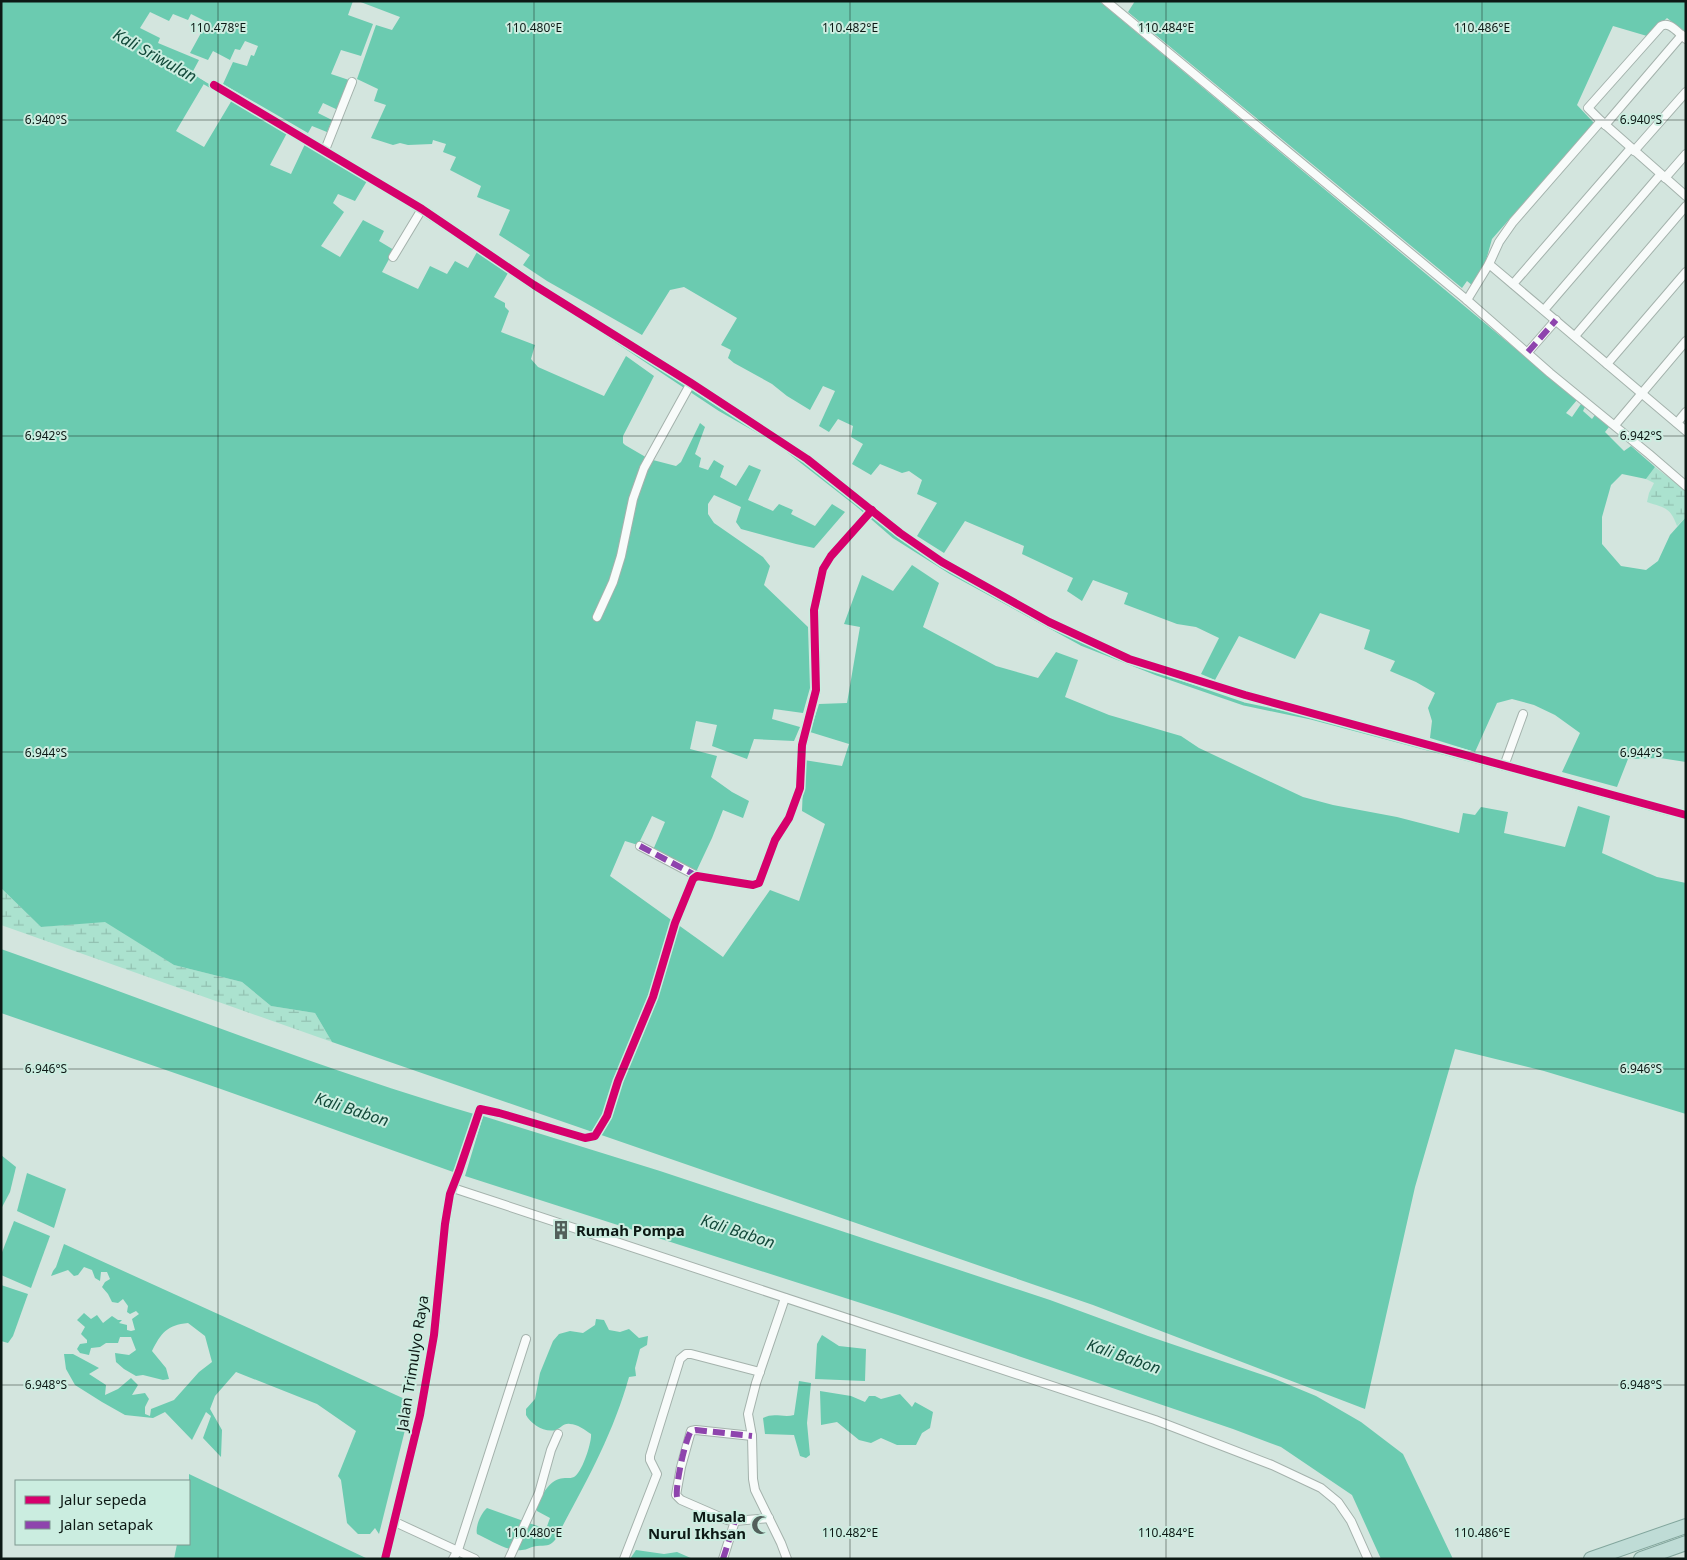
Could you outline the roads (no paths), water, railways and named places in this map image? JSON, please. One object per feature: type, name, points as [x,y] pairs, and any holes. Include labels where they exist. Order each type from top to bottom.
[{"type":"highway","points":[[1591,1559],[1686,1526]]},
{"type":"highway","points":[[1641,1559],[1686,1543]]},
{"type":"street","points":[[1106,1],[1467,300],[1686,486]]},
{"type":"street","points":[[1467,300],[1489,264],[1499,242],[1513,222],[1603,123],[1684,37],[1668,24],[1664,24],[1588,108],[1603,123],[1632,150],[1686,196]]},
{"type":"street","points":[[325,150],[352,82]]},
{"type":"street","points":[[214,85],[422,209],[534,285],[807,459],[900,533],[942,562],[1049,622],[1129,659],[1244,695],[1686,815]]},
{"type":"street","points":[[1513,284],[1686,92]]},
{"type":"street","points":[[1544,310],[1663,177],[1686,154]]},
{"type":"street","points":[[1575,336],[1686,206]]},
{"type":"street","points":[[393,257],[422,209]]},
{"type":"street","points":[[1489,264],[1686,430]]},
{"type":"street","points":[[1607,364],[1686,272]]},
{"type":"street","points":[[1528,352],[1556,320]]},
{"type":"street","points":[[1615,425],[1686,342]]},
{"type":"street","points":[[597,617],[613,582],[634,499],[644,468],[691,384]]},
{"type":"street","points":[[1677,423],[1686,412]]},
{"type":"street","points":[[640,846],[697,876],[753,885],[761,881],[775,840],[789,818],[800,788],[802,746],[816,690],[814,610],[823,569],[872,510]]},
{"type":"street","points":[[1504,766],[1524,714]]},
{"type":"street","name":"Jalan Trimulyo Raya","points":[[385,1559],[420,1415],[434,1334],[445,1224],[450,1194],[460,1172],[480,1109],[585,1138],[595,1136],[607,1116],[618,1081],[653,997],[675,923],[692,879],[697,876]]},
{"type":"street","points":[[453,1188],[1155,1420],[1272,1465],[1321,1488],[1338,1502],[1351,1521],[1368,1559]]},
{"type":"street","points":[[784,1298],[748,1410],[748,1420],[752,1436],[754,1485],[787,1559]]},
{"type":"street","points":[[453,1559],[458,1550],[526,1339]]},
{"type":"street","points":[[624,1559],[657,1474],[650,1456],[680,1359],[686,1354],[691,1354],[760,1372]]},
{"type":"street","points":[[752,1436],[691,1431],[676,1493],[677,1497],[721,1518],[735,1521],[769,1518]]},
{"type":"street","points":[[509,1559],[539,1493],[558,1434]]},
{"type":"street","points":[[722,1559],[735,1521]]},
{"type":"street","points":[[395,1522],[475,1559]]},
{"type":"water","points":[[1,1],[353,1],[348,15],[373,24],[361,56],[341,50],[331,74],[349,80],[338,110],[323,103],[318,113],[332,120],[327,132],[312,126],[308,133],[223,84],[233,62],[247,66],[251,55],[254,56],[258,46],[245,41],[240,50],[235,49],[230,60],[213,51],[208,60],[190,53],[207,22],[191,14],[188,20],[173,14],[169,21],[150,12],[140,28],[160,38],[158,43],[199,60],[192,73],[205,82],[176,131],[204,147],[232,100],[287,133],[270,165],[291,174],[305,144],[367,181],[355,201],[338,194],[333,203],[344,212],[321,246],[340,257],[363,220],[384,231],[379,241],[394,250],[382,272],[418,289],[430,266],[447,274],[455,261],[468,268],[477,252],[508,273],[494,297],[505,303],[505,307],[509,311],[501,332],[535,345],[531,359],[538,367],[604,396],[626,356],[654,376],[623,436],[623,443],[625,445],[649,459],[676,466],[681,462],[700,423],[705,427],[695,454],[701,458],[699,467],[708,470],[714,460],[724,466],[720,477],[736,486],[749,465],[761,470],[748,500],[773,511],[779,504],[793,510],[791,514],[815,526],[832,504],[845,512],[814,548],[741,529],[736,522],[741,507],[714,495],[708,504],[708,514],[714,523],[763,557],[770,566],[764,585],[808,627],[810,688],[803,713],[774,709],[772,719],[800,727],[794,741],[754,739],[747,759],[712,746],[717,725],[696,721],[690,749],[717,756],[711,777],[749,801],[743,818],[723,810],[696,872],[653,850],[665,822],[652,816],[638,845],[625,841],[610,876],[723,957],[770,890],[799,901],[825,824],[802,811],[804,760],[842,766],[849,744],[810,732],[819,704],[847,703],[860,627],[844,624],[862,575],[893,591],[912,565],[939,583],[923,627],[996,666],[1038,678],[1056,652],[1078,660],[1065,697],[1109,715],[1181,736],[1199,748],[1303,797],[1333,805],[1397,817],[1459,833],[1463,813],[1475,815],[1481,807],[1508,812],[1504,833],[1565,847],[1578,806],[1610,816],[1602,853],[1657,877],[1686,883],[1686,1114],[1544,1071],[1455,1049],[1415,1187],[1365,1409],[1093,1305],[332,1042],[315,1013],[271,1006],[242,982],[174,965],[105,922],[41,927],[1,888]]},
{"type":"water","points":[[358,1],[1099,1],[1577,400],[1566,413],[1572,417],[1581,404],[1585,407],[1583,411],[1592,419],[1595,415],[1609,427],[1605,432],[1624,451],[1631,446],[1655,467],[1646,479],[1622,474],[1611,485],[1602,517],[1602,544],[1621,566],[1646,570],[1658,561],[1670,535],[1686,517],[1686,762],[1660,758],[1628,759],[1617,787],[1562,772],[1580,733],[1555,715],[1534,705],[1512,699],[1497,703],[1475,752],[1430,738],[1432,721],[1428,708],[1435,693],[1416,682],[1390,671],[1395,661],[1364,649],[1370,630],[1320,613],[1295,659],[1239,636],[1215,680],[1201,674],[1219,638],[1196,627],[1177,624],[1124,604],[1128,593],[1093,580],[1082,601],[1067,591],[1073,578],[1022,554],[1024,546],[965,521],[944,553],[917,536],[937,503],[917,494],[922,480],[909,471],[902,473],[880,464],[871,475],[852,464],[863,444],[851,437],[853,426],[838,419],[829,432],[819,426],[835,391],[823,386],[810,410],[772,384],[728,358],[731,350],[721,345],[737,318],[684,287],[670,290],[642,335],[547,281],[523,265],[530,255],[499,235],[510,210],[477,197],[481,186],[450,170],[456,157],[443,152],[446,144],[433,140],[432,144],[408,145],[400,143],[393,145],[371,138],[386,105],[374,101],[378,89],[357,79],[376,25],[392,30],[400,17]]},
{"type":"water","points":[[1135,1],[1686,1],[1686,33],[1667,18],[1647,36],[1613,26],[1577,105],[1594,123],[1492,239],[1485,264],[1473,286],[1467,281],[1462,288],[1128,12]]},
{"type":"water","name":"Kali Babon","points":[[1,949],[296,1056],[474,1114],[456,1173],[1,1013]]},
{"type":"water","name":"Kali Babon","points":[[483,1116],[660,1171],[1050,1300],[1148,1336],[1275,1379],[1316,1396],[1361,1422],[1403,1454],[1453,1559],[1381,1559],[1352,1495],[1281,1447],[898,1315],[465,1176]]},
{"type":"water","points":[[1,1155],[16,1167],[10,1192],[1,1209]]},
{"type":"water","points":[[27,1173],[66,1189],[54,1228],[17,1211]]},
{"type":"water","points":[[14,1221],[50,1236],[31,1288],[1,1275],[1,1255]]},
{"type":"water","points":[[64,1244],[407,1400],[405,1412],[409,1414],[379,1534],[375,1528],[370,1534],[358,1534],[347,1523],[341,1480],[338,1476],[356,1431],[317,1404],[236,1372],[215,1396],[210,1409],[222,1430],[221,1457],[203,1438],[211,1416],[206,1412],[192,1440],[165,1412],[153,1418],[125,1415],[75,1385],[66,1369],[64,1354],[73,1354],[99,1368],[89,1374],[106,1385],[105,1395],[118,1389],[131,1378],[138,1385],[132,1395],[145,1393],[149,1399],[145,1407],[145,1414],[150,1416],[151,1409],[174,1400],[199,1372],[212,1362],[205,1336],[188,1323],[165,1331],[158,1339],[152,1351],[166,1368],[169,1379],[163,1380],[143,1375],[136,1376],[116,1362],[115,1353],[129,1355],[136,1350],[131,1337],[120,1337],[118,1343],[106,1343],[100,1347],[91,1348],[89,1355],[80,1353],[77,1349],[80,1344],[87,1343],[87,1340],[81,1334],[85,1327],[77,1320],[84,1313],[91,1319],[97,1315],[103,1323],[112,1316],[122,1320],[119,1323],[127,1325],[127,1330],[131,1331],[135,1330],[132,1319],[139,1314],[136,1311],[130,1314],[127,1312],[128,1306],[123,1299],[118,1303],[112,1302],[102,1287],[110,1279],[107,1272],[101,1272],[100,1281],[95,1278],[92,1270],[84,1267],[78,1275],[74,1276],[68,1270],[51,1276]]},
{"type":"water","points":[[1,1285],[28,1294],[13,1336],[8,1343],[1,1341]]},
{"type":"water","points":[[596,1319],[604,1320],[609,1330],[620,1332],[629,1329],[639,1338],[648,1336],[647,1345],[640,1349],[635,1368],[636,1376],[629,1377],[615,1420],[606,1440],[555,1540],[549,1545],[535,1546],[522,1550],[499,1545],[477,1534],[479,1520],[487,1508],[546,1529],[550,1518],[536,1509],[542,1496],[555,1481],[561,1478],[574,1477],[583,1464],[591,1434],[573,1424],[566,1424],[551,1431],[543,1429],[528,1418],[526,1409],[535,1399],[540,1373],[553,1341],[559,1334],[570,1331],[583,1333],[595,1325]]},
{"type":"water","points":[[822,1335],[839,1346],[866,1349],[865,1381],[815,1379],[817,1344]]},
{"type":"water","points":[[799,1381],[811,1383],[807,1423],[810,1455],[806,1458],[800,1456],[794,1435],[765,1434],[763,1418],[771,1415],[794,1415]]},
{"type":"water","points":[[820,1391],[851,1396],[865,1402],[869,1396],[881,1399],[900,1394],[912,1407],[915,1402],[933,1412],[930,1428],[922,1433],[916,1445],[897,1445],[881,1438],[871,1443],[859,1440],[837,1422],[821,1425]]},
{"type":"water","points":[[189,1474],[368,1559],[174,1559],[177,1545],[190,1545]]},
{"type":"water","points":[[636,1550],[664,1554],[677,1552],[693,1559],[630,1559]]},
{"type":"waterway","name":"Kali Sriwulan","points":[[201,81],[213,88]]},
{"type":"waterway","name":"Kali Sriwulan","points":[[413,208],[433,221]]},
{"type":"waterway","name":"Kali Sriwulan","points":[[601,331],[720,410],[769,438]]},
{"type":"waterway","name":"Kali Sriwulan","points":[[788,451],[857,505],[894,537],[951,573],[1081,644],[1157,674],[1244,704],[1311,718],[1514,772]]},
{"type":"waterway","name":"Kali Sriwulan","points":[[1566,786],[1668,814]]},
{"type":"place","name":"Rumah Pompa","points":[[561,1230]]},
{"type":"place","name":"Musala Nurul Ikhsan","points":[[761,1525]]}]
